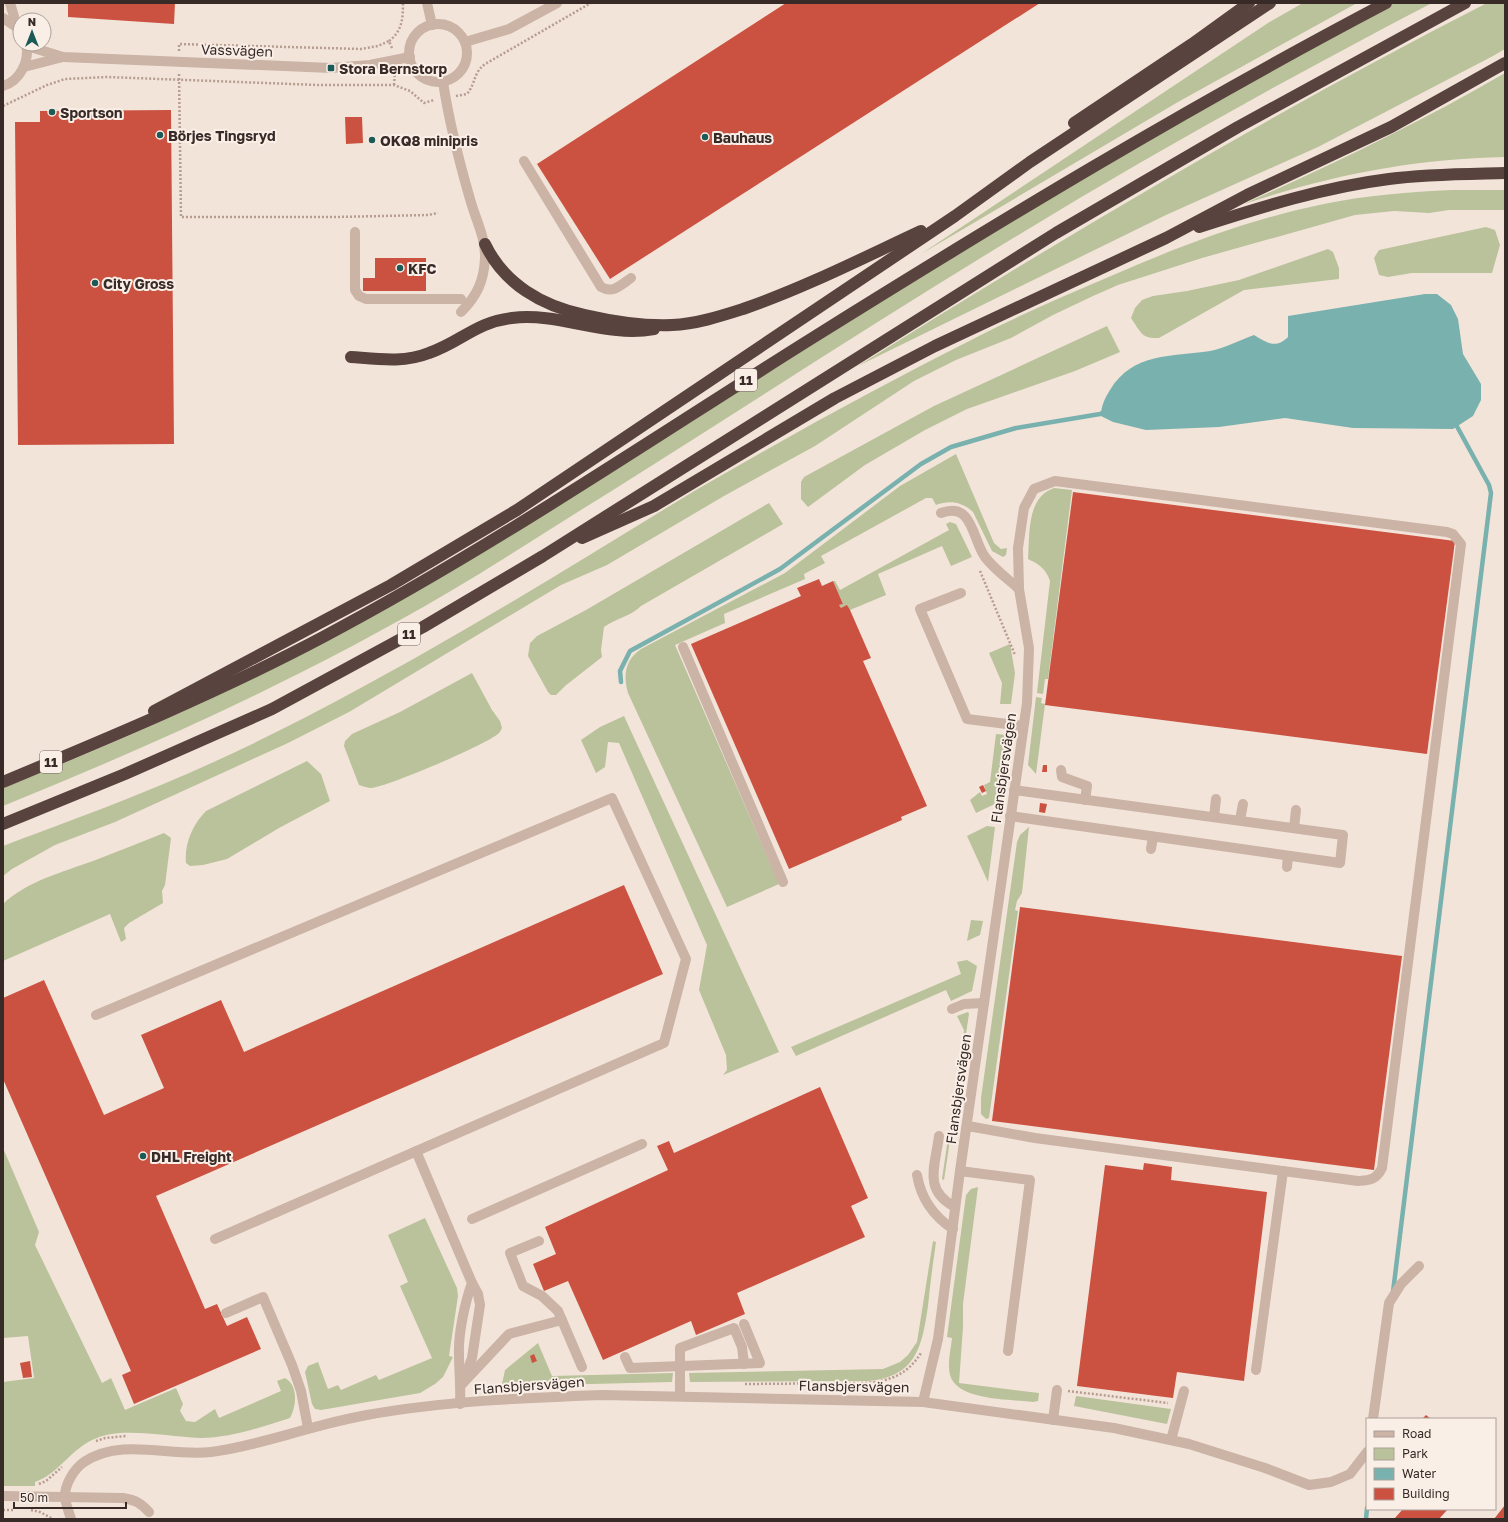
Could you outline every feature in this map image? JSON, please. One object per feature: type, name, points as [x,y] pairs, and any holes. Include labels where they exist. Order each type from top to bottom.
[{"type":"highway","points":[[351,357],[396,360],[418,357],[441,348],[481,326],[514,318],[552,319],[613,330],[643,331],[714,317],[764,302],[955,216],[1000,177],[1050,140],[1192,44],[1249,3]]},
{"type":"highway","points":[[99,742],[171,702],[312,628],[463,544],[517,510],[955,216],[1030,162],[1270,3]]},
{"type":"highway","name":"11","points":[[3,782],[173,710],[251,674],[322,638],[458,562],[956,249],[1240,81],[1386,3]]},
{"type":"highway","name":"11","points":[[3,824],[125,774],[272,708],[423,627],[542,556],[1056,233],[1272,108],[1465,3]]},
{"type":"highway","points":[[542,556],[654,506],[835,398],[935,346],[1166,238],[1247,195],[1391,127],[1505,63]]},
{"type":"highway","points":[[1166,238],[1288,200],[1338,188],[1389,179],[1443,175],[1505,173]]},
{"type":"highway","points":[[485,244],[495,262],[512,282],[529,294],[549,304],[571,312],[607,320],[672,325]]},
{"type":"street","points":[[427,3],[432,25]]},
{"type":"street","points":[[465,42],[508,29],[557,3]]},
{"type":"street","points":[[3,18],[12,25]]},
{"type":"street","points":[[442,24],[454,29],[463,37],[465,42],[468,56],[465,66],[458,75],[443,82],[428,81],[419,75],[411,64],[409,50],[415,36],[426,27],[442,24]]},
{"type":"street","name":"Vassvägen","points":[[24,67],[27,57],[27,52]]},
{"type":"street","name":"Vassvägen","points":[[47,52],[62,57],[331,68],[354,67],[410,57]]},
{"type":"street","name":"Vassvägen","points":[[24,67],[62,57]]},
{"type":"street","points":[[3,86],[18,77],[24,67]]},
{"type":"street","points":[[443,82],[466,184],[485,244],[484,272],[478,290],[472,301],[461,312]]},
{"type":"street","points":[[524,161],[600,287],[607,291],[614,290],[631,278]]},
{"type":"street","points":[[355,232],[355,290],[359,296],[366,299],[461,299]]},
{"type":"street","name":"Flansbjersvägen","points":[[65,1496],[67,1486],[72,1475],[82,1463],[100,1454],[120,1449],[209,1452],[234,1448],[308,1428],[368,1415],[425,1406],[557,1396],[680,1396],[923,1402],[938,1339],[960,1171],[968,1126],[1027,702],[1029,648],[1019,589],[1018,548],[1024,508],[1034,489],[1055,481],[1447,532],[1453,534],[1461,544],[1382,1168],[1378,1175],[1371,1180],[1358,1181],[1283,1171]]},
{"type":"street","points":[[941,513],[956,511],[963,513],[985,556],[1019,589]]},
{"type":"street","points":[[961,593],[920,609],[967,718],[1023,726]]},
{"type":"street","points":[[683,647],[783,882]]},
{"type":"street","points":[[1061,770],[1062,777],[1087,786],[1085,800]]},
{"type":"street","points":[[1010,816],[1340,863],[1343,834],[1014,790]]},
{"type":"street","points":[[96,1015],[612,798],[686,959],[664,1043],[214,1239]]},
{"type":"street","points":[[1214,817],[1216,799]]},
{"type":"street","points":[[1240,820],[1243,804]]},
{"type":"street","points":[[1294,828],[1296,810]]},
{"type":"street","points":[[1151,849],[1152,836]]},
{"type":"street","points":[[1287,867],[1288,856]]},
{"type":"street","points":[[952,1009],[964,1004],[984,1003]]},
{"type":"street","points":[[968,1126],[1035,1138],[1283,1171],[1256,1370]]},
{"type":"street","points":[[939,1136],[933,1182],[936,1192],[943,1201],[956,1207]]},
{"type":"street","points":[[472,1219],[642,1144]]},
{"type":"street","points":[[416,1151],[478,1294],[480,1305],[472,1358],[462,1384]]},
{"type":"street","points":[[960,1171],[1030,1180],[1008,1351]]},
{"type":"street","points":[[917,1175],[920,1190],[929,1206],[942,1222],[952,1230]]},
{"type":"street","points":[[539,1241],[510,1253],[523,1286],[542,1296],[558,1311],[582,1367]]},
{"type":"street","points":[[1373,1418],[1389,1303],[1401,1284],[1419,1266]]},
{"type":"street","points":[[460,1404],[462,1384],[458,1354],[466,1299],[472,1282]]},
{"type":"street","points":[[226,1313],[263,1297],[292,1365],[301,1391],[308,1428]]},
{"type":"street","points":[[462,1384],[509,1334],[562,1320]]},
{"type":"street","points":[[625,1357],[630,1368],[760,1363],[744,1324]]},
{"type":"street","points":[[680,1396],[680,1348],[734,1328],[742,1347],[744,1364]]},
{"type":"street","points":[[1054,1420],[1057,1390]]},
{"type":"street","points":[[1171,1440],[1184,1392]]},
{"type":"street","points":[[923,1402],[1114,1428],[1171,1440],[1265,1468],[1309,1485],[1331,1482],[1350,1474],[1366,1453]]},
{"type":"street","points":[[3,1496],[106,1497],[135,1500],[142,1504],[149,1512]]},
{"type":"street","points":[[65,1496],[71,1519]]},
{"type":"path","points":[[178,44],[361,49],[378,46],[389,41],[395,36],[401,26],[403,3]]},
{"type":"path","points":[[389,41],[397,60],[394,85]]},
{"type":"path","points":[[179,80],[181,217],[336,217],[428,215],[438,213]]},
{"type":"path","points":[[979,569],[1010,641],[1017,662]]},
{"type":"path","points":[[740,1384],[865,1384],[882,1382],[895,1378],[907,1370],[915,1362],[923,1347]]},
{"type":"path","points":[[1057,1390],[1180,1405]]},
{"type":"path","points":[[90,1444],[105,1438],[128,1436]]},
{"type":"path","points":[[39,1496],[38,1484],[46,1481],[64,1465]]},
{"type":"path","points":[[3,1510],[17,1510]]},
{"type":"path","points":[[24,1510],[40,1512],[53,1519]]},
{"type":"green space","points":[[1303,3],[1357,3],[1178,102],[921,254],[1268,23]]},
{"type":"green space","points":[[1394,3],[1432,3],[1221,117],[1066,206],[964,268],[489,568],[395,623],[230,707],[117,758],[3,806],[3,788],[140,731],[241,684],[333,637],[449,572],[507,538],[1007,222],[1288,60]]},
{"type":"green space","points":[[1487,3],[1505,3],[1505,49],[1493,56],[1318,147],[1166,215],[858,366],[1090,224],[1247,132],[1406,45]]},
{"type":"green space","points":[[1505,73],[1505,157],[1437,161],[1373,170],[1309,185],[1244,204],[1311,174],[1376,142],[1441,109]]},
{"type":"green space","points":[[1452,190],[1505,190],[1505,210],[1449,210],[1429,213],[1394,211],[1355,215],[1202,258],[1118,285],[1053,315],[1011,338],[956,360],[914,381],[815,446],[724,496],[607,565],[561,585],[349,712],[288,743],[115,822],[55,845],[12,869],[3,876],[3,846],[161,785],[279,731],[394,670],[469,627],[696,490],[766,450],[907,373],[1011,320],[1077,290],[1163,254],[1216,234],[1269,217],[1356,198]]},
{"type":"green space","points":[[1486,227],[1495,230],[1500,245],[1492,273],[1412,273],[1388,277],[1379,275],[1374,258],[1379,250]]},
{"type":"green space","points":[[1328,249],[1333,252],[1339,268],[1339,279],[1244,290],[1159,338],[1148,337],[1142,334],[1131,318],[1135,308],[1142,300],[1153,296],[1187,291],[1239,280]]},
{"type":"green space","points":[[1107,326],[1120,352],[1075,371],[967,409],[925,430],[865,465],[808,507],[801,499],[801,482],[804,477],[934,406]]},
{"type":"green space","points":[[956,454],[994,543],[1001,549],[1007,548],[1006,555],[1003,557],[992,551],[973,512],[965,506],[951,502],[936,505],[932,498],[926,498],[821,556],[825,563],[804,574],[805,579],[724,614],[725,623],[675,645],[779,884],[727,907],[628,693],[626,686],[626,674],[629,663],[641,649],[785,573],[900,486]]},
{"type":"green space","points":[[1054,488],[1072,490],[1048,679],[1045,679],[1043,694],[1037,693],[1050,581],[1042,567],[1028,559],[1029,539],[1031,518],[1034,508],[1038,500],[1045,493]]},
{"type":"green space","points":[[769,503],[783,524],[633,612],[604,627],[601,650],[602,657],[565,686],[556,695],[551,695],[548,692],[528,656],[530,643],[537,636],[586,610]]},
{"type":"green space","points":[[950,522],[956,524],[972,557],[951,566],[942,546],[878,574],[886,595],[850,610],[841,608],[839,605],[843,604],[833,581],[835,581],[840,590],[949,530],[946,524]]},
{"type":"green space","points":[[1010,644],[1015,673],[1011,704],[1000,704],[1002,683],[989,653]]},
{"type":"green space","points":[[472,673],[492,710],[500,721],[502,728],[499,733],[458,755],[396,781],[371,788],[359,785],[344,746],[345,741],[352,734],[400,712]]},
{"type":"green space","points":[[1036,697],[1042,698],[1041,703],[1045,704],[1036,774],[1028,765]]},
{"type":"green space","points":[[624,716],[779,1052],[723,1075],[727,1070],[726,1055],[699,990],[707,945],[619,743],[608,742],[605,767],[596,773],[581,740],[600,727]]},
{"type":"green space","points":[[996,734],[1006,735],[999,802],[976,813],[970,800],[980,792],[982,796],[987,794],[984,785],[990,782]]},
{"type":"green space","points":[[307,761],[321,774],[330,801],[279,828],[227,859],[203,865],[190,866],[186,863],[186,849],[190,835],[201,816],[206,811]]},
{"type":"green space","points":[[987,826],[995,827],[988,882],[967,836]]},
{"type":"green space","points":[[1029,827],[1022,893],[1017,901],[1015,910],[1018,911],[989,1118],[986,1119],[981,1114],[981,1098],[1017,842],[1020,835]]},
{"type":"green space","points":[[164,833],[171,838],[165,885],[162,891],[163,903],[129,923],[124,928],[126,939],[121,942],[110,914],[3,961],[3,904],[13,896],[34,883]]},
{"type":"green space","points":[[971,920],[983,921],[980,935],[967,941]]},
{"type":"green space","points":[[967,960],[977,966],[972,991],[951,1001],[946,990],[796,1056],[791,1047],[961,974],[957,962]]},
{"type":"green space","points":[[968,1012],[969,1014],[944,1180],[942,1179],[964,1030],[957,1016]]},
{"type":"green space","points":[[3,1148],[39,1232],[35,1245],[102,1383],[111,1378],[125,1410],[176,1388],[183,1404],[180,1411],[186,1421],[195,1422],[215,1409],[219,1418],[281,1391],[277,1381],[285,1378],[293,1386],[295,1397],[294,1408],[290,1418],[246,1431],[212,1438],[140,1433],[117,1433],[106,1435],[84,1444],[53,1472],[35,1482],[35,1486],[3,1486],[3,1382],[34,1378],[28,1336],[3,1338]]},
{"type":"green space","points":[[978,1187],[963,1304],[959,1383],[1039,1393],[1038,1401],[1033,1402],[999,1399],[974,1394],[963,1390],[955,1384],[950,1375],[949,1361],[952,1338],[947,1337],[966,1195],[971,1189]]},
{"type":"green space","points":[[425,1218],[457,1288],[458,1296],[449,1356],[453,1357],[443,1377],[420,1393],[321,1410],[315,1409],[312,1404],[305,1372],[308,1366],[318,1362],[328,1389],[338,1385],[341,1390],[376,1375],[379,1380],[432,1358],[400,1286],[408,1282],[388,1235]]},
{"type":"green space","points":[[933,1241],[936,1242],[923,1334],[914,1357],[897,1373],[884,1378],[868,1381],[690,1382],[689,1373],[883,1369],[900,1362],[908,1355],[917,1342]]},
{"type":"green space","points":[[538,1343],[552,1376],[673,1373],[672,1382],[509,1386],[502,1384],[505,1370]]},
{"type":"green space","points":[[1076,1396],[1171,1409],[1167,1424],[1074,1406]]},
{"type":"water","points":[[1425,294],[1437,294],[1451,305],[1458,319],[1463,354],[1481,384],[1481,400],[1473,416],[1453,429],[1353,428],[1285,418],[1219,427],[1146,430],[1113,422],[1101,416],[1105,399],[1119,378],[1130,369],[1154,358],[1216,350],[1254,335],[1271,344],[1275,344],[1284,341],[1288,337],[1288,316]]},
{"type":"building","points":[[68,3],[175,3],[174,24],[68,17]]},
{"type":"building","name":"Bauhaus","points":[[786,3],[1040,3],[610,279],[537,164]]},
{"type":"building","name":"City Gross","points":[[171,110],[174,444],[18,445],[15,122],[40,122],[40,111]]},
{"type":"building","points":[[345,117],[362,117],[363,143],[346,144]]},
{"type":"building","name":"KFC","points":[[375,258],[426,258],[426,291],[363,291],[363,278],[375,278]]},
{"type":"building","points":[[1073,492],[1455,541],[1427,754],[1045,705]]},
{"type":"building","points":[[819,579],[822,586],[833,581],[843,604],[839,605],[841,608],[847,605],[850,610],[871,658],[863,661],[927,806],[901,817],[902,820],[789,869],[691,644],[801,596],[797,588]]},
{"type":"building","points":[[1043,765],[1047,765],[1047,772],[1042,772]]},
{"type":"building","points":[[983,785],[986,791],[982,793],[979,787]]},
{"type":"building","points":[[1040,803],[1047,804],[1045,813],[1039,812]]},
{"type":"building","name":"DHL Freight","points":[[624,885],[663,974],[156,1196],[205,1309],[217,1304],[227,1326],[247,1317],[261,1349],[134,1404],[122,1375],[131,1371],[3,1079],[3,998],[44,980],[104,1115],[164,1088],[141,1035],[221,1000],[244,1052]]},
{"type":"building","points":[[1020,907],[1402,956],[1374,1170],[992,1121]]},
{"type":"building","points":[[820,1087],[868,1198],[851,1206],[865,1237],[737,1293],[745,1314],[696,1335],[691,1321],[603,1360],[568,1281],[544,1291],[533,1264],[556,1254],[545,1227],[668,1170],[657,1146],[669,1141],[674,1153]]},
{"type":"building","points":[[1144,1163],[1172,1167],[1171,1180],[1267,1192],[1244,1381],[1177,1372],[1173,1398],[1077,1386],[1105,1165],[1143,1170]]},
{"type":"building","points":[[534,1354],[537,1361],[532,1363],[530,1356]]},
{"type":"building","points":[[30,1361],[32,1377],[23,1378],[20,1363]]},
{"type":"building","points":[[1426,1415],[1430,1418],[1423,1418]]},
{"type":"building","points":[[1505,1505],[1505,1519],[1494,1519]]},
{"type":"building","points":[[1402,1510],[1447,1510],[1439,1519],[1394,1519]]},
{"type":"waterway","points":[[621,682],[620,671],[630,651],[780,569],[921,464],[951,447],[1016,428],[1100,414],[1106,411]]},
{"type":"waterway","points":[[1393,1292],[1491,493],[1489,485],[1454,421]]},
{"type":"waterway","points":[[1366,1519],[1367,1510]]},
{"type":"place","name":"Stora Bernstorp","points":[[331,68]]},
{"type":"place","name":"Sportson","points":[[52,112]]},
{"type":"place","name":"Börjes Tingsryd","points":[[160,135]]},
{"type":"place","name":"Bauhaus","points":[[705,137]]},
{"type":"place","name":"OKQ8 minipris","points":[[372,140]]},
{"type":"place","name":"KFC","points":[[400,268]]},
{"type":"place","name":"City Gross","points":[[95,283]]},
{"type":"place","name":"DHL Freight","points":[[143,1156]]}]
